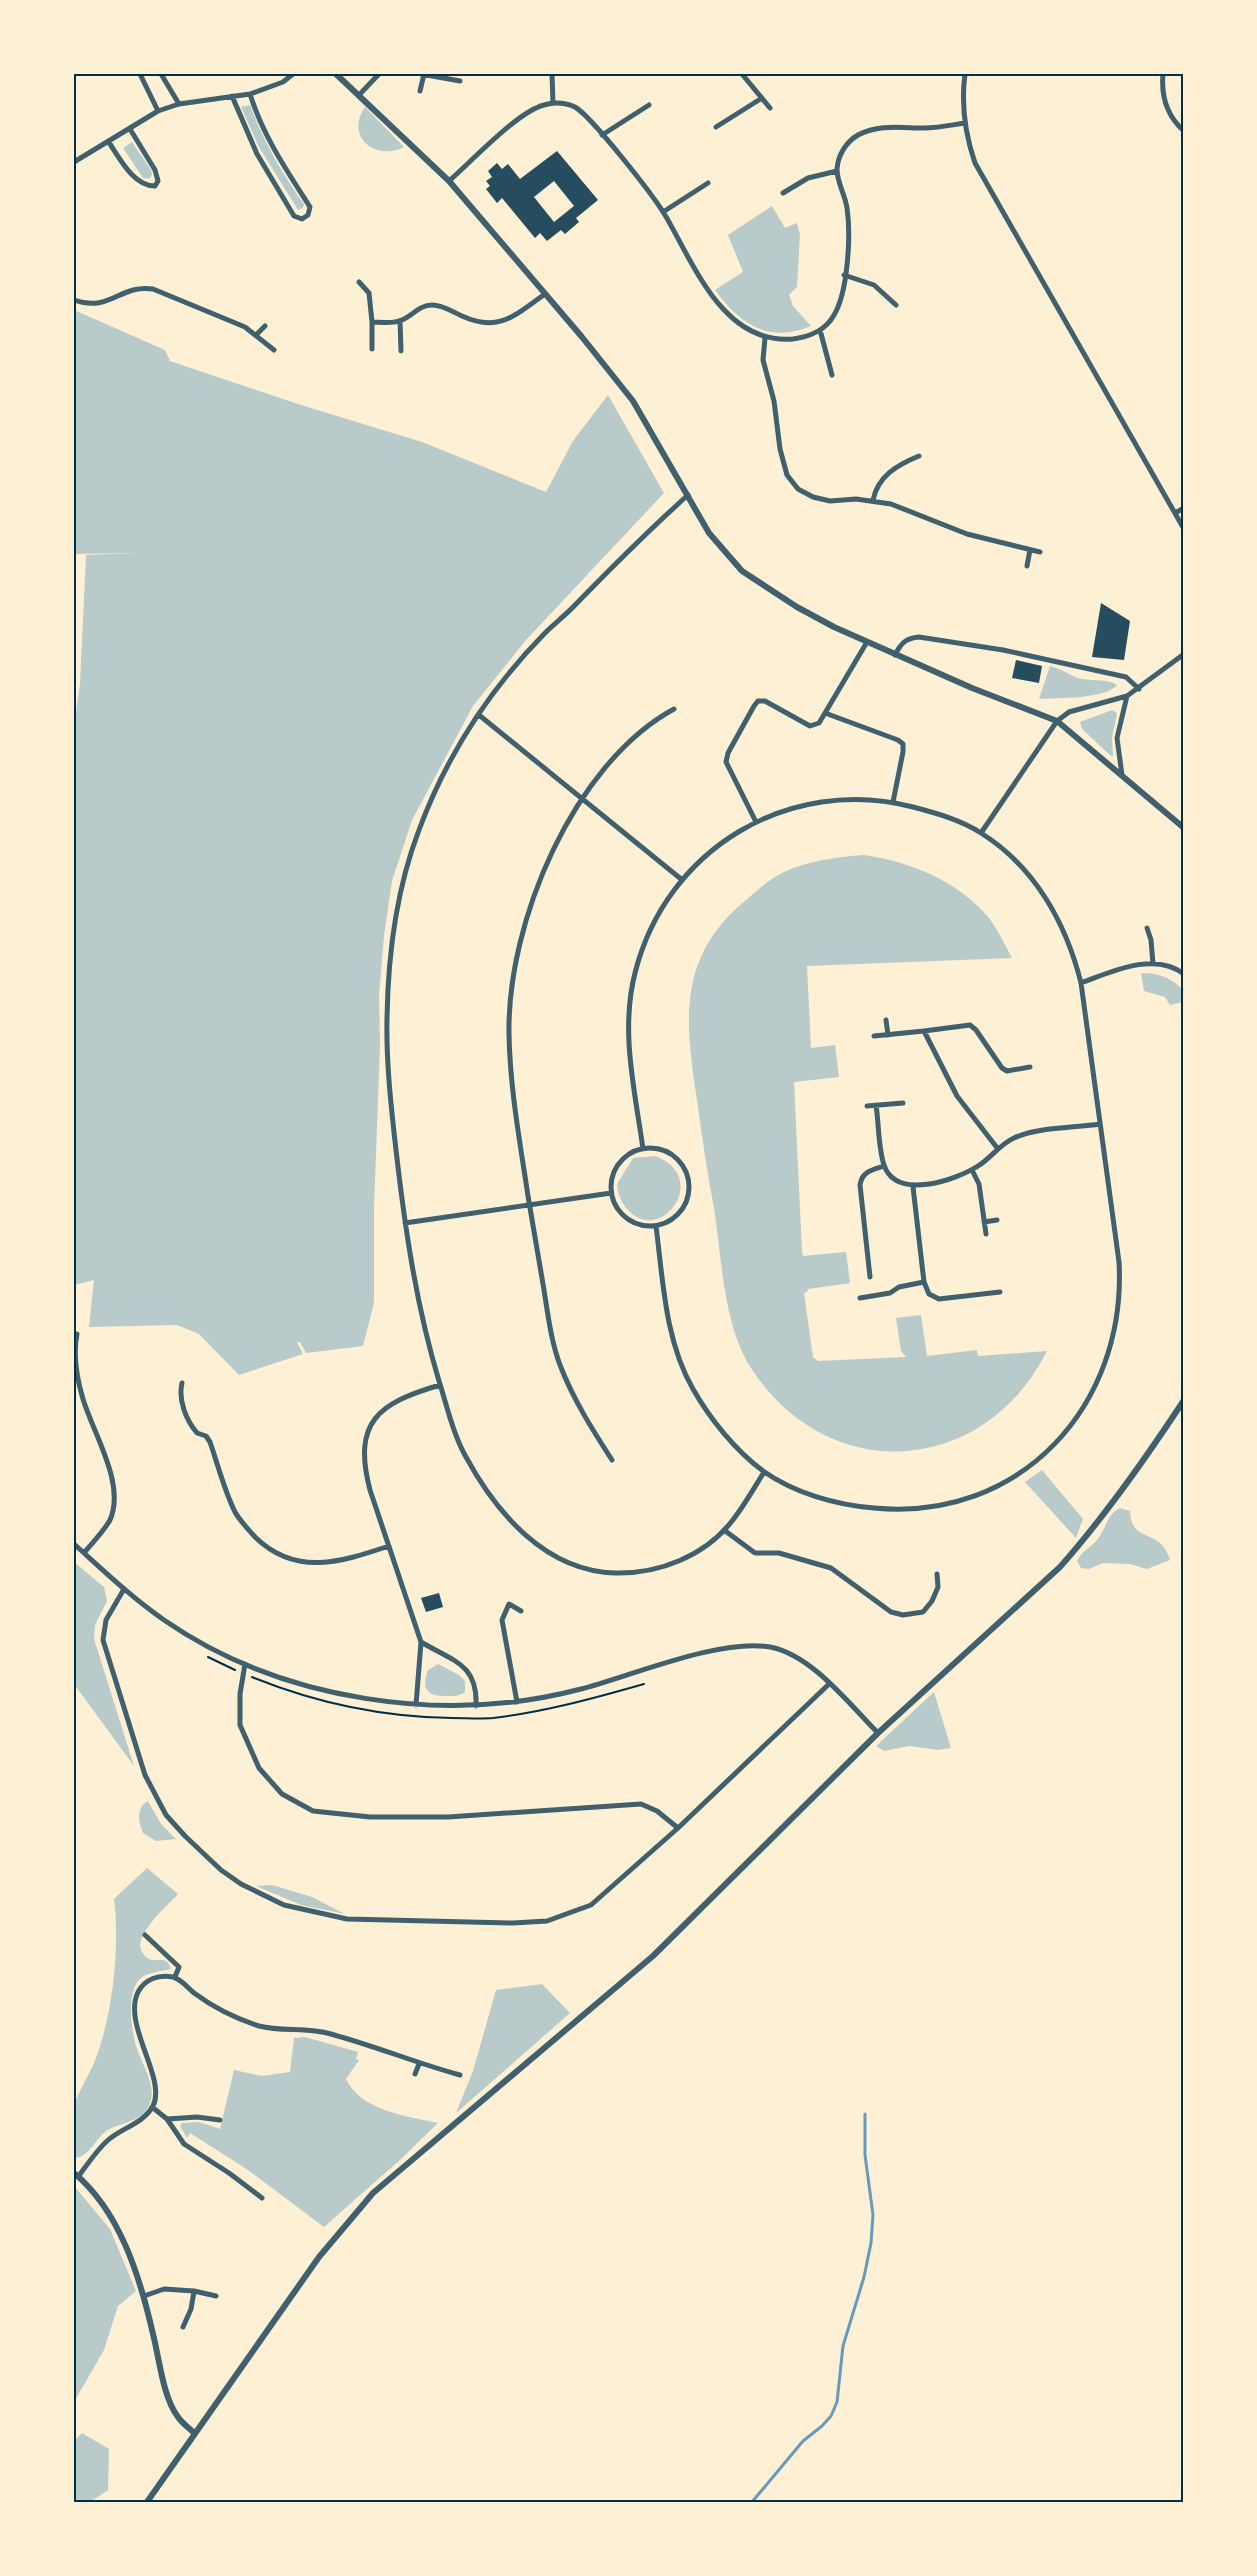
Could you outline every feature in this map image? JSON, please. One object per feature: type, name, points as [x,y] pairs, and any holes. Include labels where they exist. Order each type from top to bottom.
[{"type":"street","points":[[140,74],[158,111]]},
{"type":"street","points":[[161,74],[179,105]]},
{"type":"street","points":[[74,162],[158,111],[179,105],[250,94],[283,82],[292,74]]},
{"type":"street","points":[[336,74],[449,181],[633,401],[709,533],[742,571],[806,612],[867,642],[972,688],[1057,721],[1184,828]]},
{"type":"street","points":[[359,95],[379,74]]},
{"type":"street","points":[[420,91],[422,74],[460,81]]},
{"type":"street","points":[[552,74],[553,103]]},
{"type":"street","points":[[742,74],[770,108]]},
{"type":"street","points":[[965,74],[963,100],[965,123],[970,149],[982,177],[1184,529]]},
{"type":"street","points":[[1164,74],[1162,87],[1166,107],[1176,124],[1184,131]]},
{"type":"street","points":[[232,96],[257,154],[294,216],[302,219],[308,215],[310,207],[275,152],[256,113],[250,94]]},
{"type":"street","points":[[716,127],[762,98]]},
{"type":"street","points":[[449,181],[523,116],[543,105],[553,103],[575,108],[586,115],[663,212],[695,272],[728,314],[745,328],[765,338],[795,339],[820,330],[834,316],[841,297],[848,250],[847,207],[837,171],[839,159],[845,147],[853,139],[866,132],[891,127],[924,128],[965,123]]},
{"type":"street","points":[[602,135],[649,105]]},
{"type":"street","points":[[108,141],[138,182],[146,186],[154,186],[158,181],[155,170],[130,129]]},
{"type":"street","points":[[783,194],[808,178],[837,171]]},
{"type":"street","points":[[663,212],[708,183]]},
{"type":"street","points":[[844,275],[874,285],[896,305]]},
{"type":"street","points":[[359,282],[369,293],[372,349]]},
{"type":"street","points":[[74,300],[85,304],[99,304],[136,289],[153,289],[245,327],[257,334],[266,345],[274,350]]},
{"type":"street","points":[[372,322],[400,321],[418,309],[430,305],[442,307],[474,322],[501,323],[545,294]]},
{"type":"street","points":[[400,321],[401,351]]},
{"type":"street","points":[[257,334],[265,326]]},
{"type":"street","points":[[820,330],[832,375]]},
{"type":"street","points":[[765,338],[763,360],[774,401],[780,449],[787,475],[798,489],[813,497],[830,501],[856,499],[891,504],[967,534],[1041,552]]},
{"type":"street","points":[[873,500],[876,488],[885,476],[903,463],[919,456]]},
{"type":"street","points":[[688,495],[545,633],[492,694],[449,761],[418,830],[399,895],[393,933],[387,1037],[393,1125],[417,1297],[440,1385],[464,1454],[482,1485],[535,1545],[556,1558],[600,1572],[631,1573],[650,1570],[688,1557],[724,1530],[733,1521],[764,1472]]},
{"type":"street","points":[[1174,513],[1184,508]]},
{"type":"street","points":[[1027,566],[1030,550]]},
{"type":"street","points":[[896,655],[901,643],[910,638],[919,637],[1003,650],[1126,677],[1139,689]]},
{"type":"street","points":[[756,822],[726,762],[728,753],[754,705],[758,701],[765,701],[810,726],[819,723],[867,642]]},
{"type":"street","points":[[981,833],[1057,721],[1069,712],[1127,696],[1184,654]]},
{"type":"street","points":[[1122,776],[1117,738],[1127,696]]},
{"type":"street","points":[[612,1460],[581,1413],[559,1364],[549,1323],[510,1076],[509,1032],[512,986],[521,938],[538,885],[546,864],[582,798],[618,751],[654,719],[674,709]]},
{"type":"street","points":[[825,713],[898,740],[903,744],[893,802]]},
{"type":"street","points":[[479,715],[681,879]]},
{"type":"street","points":[[643,1149],[629,1042],[630,1001],[644,945],[666,901],[681,879],[729,837],[756,822],[802,804],[863,799],[893,802],[931,811],[981,833],[1005,852],[1044,894],[1066,935],[1081,983],[1119,1262],[1119,1308],[1114,1335],[1096,1388],[1069,1428],[1021,1473],[965,1499],[925,1510],[853,1506],[824,1499],[764,1472],[713,1420],[692,1388],[683,1368],[670,1322],[656,1226]]},
{"type":"street","points":[[1147,928],[1151,940],[1153,964]]},
{"type":"street","points":[[1081,983],[1122,968],[1153,964],[1179,970],[1184,974]]},
{"type":"street","points":[[886,1020],[888,1035]]},
{"type":"street","points":[[874,1036],[970,1025],[976,1030],[1002,1068],[1007,1071],[1030,1067]]},
{"type":"street","points":[[924,1031],[957,1096],[998,1149]]},
{"type":"street","points":[[867,1106],[903,1103]]},
{"type":"street","points":[[876,1105],[884,1166],[892,1176],[913,1187],[946,1180],[972,1170],[1010,1139],[1025,1133],[1100,1124]]},
{"type":"street","points":[[643,1149],[657,1149],[669,1153],[681,1164],[688,1180],[687,1200],[680,1212],[669,1222],[656,1226],[643,1226],[630,1221],[616,1207],[611,1193],[612,1176],[618,1164],[629,1154],[643,1149]]},
{"type":"street","points":[[870,1277],[860,1185],[861,1178],[867,1172],[884,1166]]},
{"type":"street","points":[[972,1170],[979,1184],[986,1234]]},
{"type":"street","points":[[913,1187],[924,1282],[929,1293],[939,1299],[1000,1292]]},
{"type":"street","points":[[405,1223],[611,1193]]},
{"type":"street","points":[[984,1222],[997,1220]]},
{"type":"street","points":[[860,1298],[890,1293],[899,1287],[924,1282]]},
{"type":"street","points":[[77,1334],[74,1344],[81,1392],[109,1467],[113,1492],[110,1520],[84,1553]]},
{"type":"street","points":[[182,1383],[180,1398],[188,1418],[197,1433],[206,1436],[210,1442],[236,1514],[265,1546],[297,1561],[328,1563],[343,1561],[389,1546]]},
{"type":"street","points":[[416,1705],[422,1642],[365,1470],[364,1452],[367,1436],[375,1420],[388,1405],[406,1395],[440,1385]]},
{"type":"street","points":[[147,2502],[319,2257],[373,2193],[653,1956],[878,1733],[1072,1553],[1156,1442],[1184,1400]]},
{"type":"street","points":[[724,1530],[755,1553],[779,1553],[831,1568],[891,1612],[903,1616],[923,1612],[932,1601],[938,1587],[937,1574]]},
{"type":"street","points":[[74,1544],[124,1589],[165,1620],[206,1645],[244,1664],[344,1695],[416,1705],[476,1706],[517,1702],[580,1690],[716,1651],[750,1646],[787,1652],[803,1661],[878,1733]]},
{"type":"street","points":[[124,1589],[106,1620],[103,1640],[125,1715],[154,1795],[166,1815],[221,1870],[242,1884],[284,1905],[347,1919],[472,1923],[548,1920],[591,1905],[678,1828],[829,1684]]},
{"type":"street","points":[[517,1702],[502,1620],[509,1605],[521,1611]]},
{"type":"street","points":[[422,1642],[466,1669],[473,1678],[476,1706]]},
{"type":"street","points":[[244,1664],[240,1725],[259,1768],[282,1794],[313,1810],[370,1817],[448,1817],[641,1804],[657,1811],[678,1828]]},
{"type":"street","points":[[145,1935],[179,1966],[175,1977]]},
{"type":"street","points":[[194,2433],[177,2416],[169,2398],[144,2296],[121,2237],[111,2218],[76,2175],[105,2142],[138,2121],[152,2107],[156,2097],[156,2087],[141,2044],[135,2005],[141,1987],[151,1979],[160,1976],[175,1977],[195,1994],[231,2015],[261,2026],[307,2029],[330,2034],[419,2064],[460,2075]]},
{"type":"street","points":[[416,2074],[419,2064]]},
{"type":"street","points":[[152,2107],[167,2119],[184,2144],[262,2198]]},
{"type":"street","points":[[167,2119],[196,2117],[220,2121]]},
{"type":"street","points":[[144,2296],[164,2289],[194,2290],[216,2296]]},
{"type":"street","points":[[183,2327],[191,2309],[194,2290]]},
{"type":"path","points":[[202,1653],[243,1674],[280,1689],[342,1706],[431,1717],[491,1718],[582,1702],[644,1684]]},
{"type":"shaded area","points":[[250,105],[274,156],[304,204],[303,208],[298,210],[259,147],[241,107]]},
{"type":"shaded area","points":[[365,107],[404,147],[393,151],[382,151],[366,143],[358,127]]},
{"type":"shaded area","points":[[132,142],[151,170],[152,175],[149,179],[143,178],[123,148]]},
{"type":"shaded area","points":[[772,206],[785,228],[797,223],[800,235],[797,287],[789,295],[793,306],[811,326],[781,333],[756,328],[745,321],[715,290],[743,272],[728,235]]},
{"type":"shaded area","points":[[74,310],[165,350],[170,361],[301,405],[422,442],[546,492],[573,441],[608,395],[664,493],[526,640],[473,706],[412,820],[392,881],[384,936],[379,996],[374,1303],[363,1346],[306,1353],[300,1342],[297,1342],[303,1354],[239,1375],[199,1334],[177,1325],[89,1327],[94,1280],[74,1285],[74,725],[80,684],[86,555],[137,553],[74,554]]},
{"type":"shaded area","points":[[1050,666],[1079,678],[1106,681],[1117,685],[1111,690],[1092,695],[1039,699]]},
{"type":"shaded area","points":[[1112,710],[1117,713],[1112,738],[1113,756],[1111,756],[1082,729],[1080,722]]},
{"type":"shaded area","points":[[864,855],[916,868],[963,894],[989,918],[1012,958],[807,966],[811,1048],[835,1045],[839,1077],[794,1082],[802,1251],[803,1256],[846,1252],[850,1283],[808,1289],[804,1293],[813,1357],[818,1361],[906,1357],[901,1351],[896,1318],[921,1315],[927,1356],[977,1350],[978,1356],[1047,1351],[1020,1392],[986,1423],[947,1442],[906,1451],[864,1448],[823,1434],[785,1409],[753,1371],[743,1353],[735,1334],[725,1292],[690,1043],[691,991],[697,967],[708,944],[724,922],[772,878],[782,873],[822,860]]},
{"type":"shaded area","points":[[1141,973],[1159,975],[1169,979],[1183,990],[1183,1002],[1170,1005],[1165,997],[1144,991]]},
{"type":"shaded area","points":[[655,1156],[671,1165],[679,1177],[680,1190],[676,1203],[668,1213],[656,1219],[644,1220],[625,1207],[619,1196],[617,1184],[633,1158]]},
{"type":"shaded area","points":[[1042,1470],[1083,1519],[1076,1538],[1025,1482]]},
{"type":"shaded area","points":[[1120,1508],[1130,1511],[1135,1528],[1160,1543],[1170,1560],[1147,1569],[1130,1564],[1103,1563],[1089,1569],[1081,1568],[1077,1561],[1097,1540],[1109,1518]]},
{"type":"shaded area","points":[[74,1562],[104,1587],[107,1601],[95,1625],[94,1639],[134,1766],[74,1684]]},
{"type":"shaded area","points":[[438,1664],[459,1675],[465,1681],[465,1692],[453,1696],[438,1696],[429,1693],[425,1686],[428,1670]]},
{"type":"shaded area","points":[[934,1692],[951,1748],[938,1750],[909,1746],[884,1751],[876,1746]]},
{"type":"shaded area","points":[[148,1801],[161,1824],[176,1839],[156,1841],[143,1833],[139,1815],[141,1807]]},
{"type":"shaded area","points":[[147,1868],[178,1894],[146,1930],[140,1945],[147,1957],[151,1960],[166,1961],[171,1969],[144,1976],[138,1981],[132,1998],[132,2029],[150,2082],[152,2096],[147,2110],[137,2119],[111,2128],[87,2152],[74,2158],[75,2103],[96,2058],[111,2000],[116,1938],[114,1899]]},
{"type":"shaded area","points":[[272,1885],[312,1897],[345,1914],[301,1905],[256,1886]]},
{"type":"shaded area","points":[[542,1984],[570,2013],[456,2113],[473,2071],[496,1990]]},
{"type":"shaded area","points":[[305,2037],[358,2052],[356,2059],[359,2060],[346,2079],[362,2098],[386,2110],[438,2123],[324,2227],[248,2170],[190,2133],[187,2138],[180,2126],[182,2123],[199,2122],[220,2129],[234,2070],[262,2076],[290,2072],[294,2038]]},
{"type":"shaded area","points":[[74,2186],[110,2229],[136,2291],[118,2306],[104,2350],[74,2402]]},
{"type":"shaded area","points":[[82,2433],[109,2449],[108,2490],[90,2502],[74,2502],[74,2441]]},
{"type":"building","points":[[557,151],[598,200],[576,218],[579,222],[565,234],[561,230],[547,241],[540,233],[535,238],[502,198],[497,203],[486,189],[490,186],[486,181],[492,177],[488,171],[497,163],[502,169],[508,164],[520,179]],"holes":[[[554,181],[574,206],[554,222],[534,197]]]},
{"type":"building","points":[[1101,603],[1130,621],[1124,660],[1092,657]]},
{"type":"building","points":[[1016,660],[1042,666],[1039,683],[1012,678]]},
{"type":"building","points":[[439,1593],[443,1607],[426,1612],[421,1598]]},
{"type":"waterway","points":[[752,2502],[803,2441],[831,2416],[837,2402],[843,2346],[864,2277],[871,2243],[873,2215],[865,2155],[865,2114]]}]
